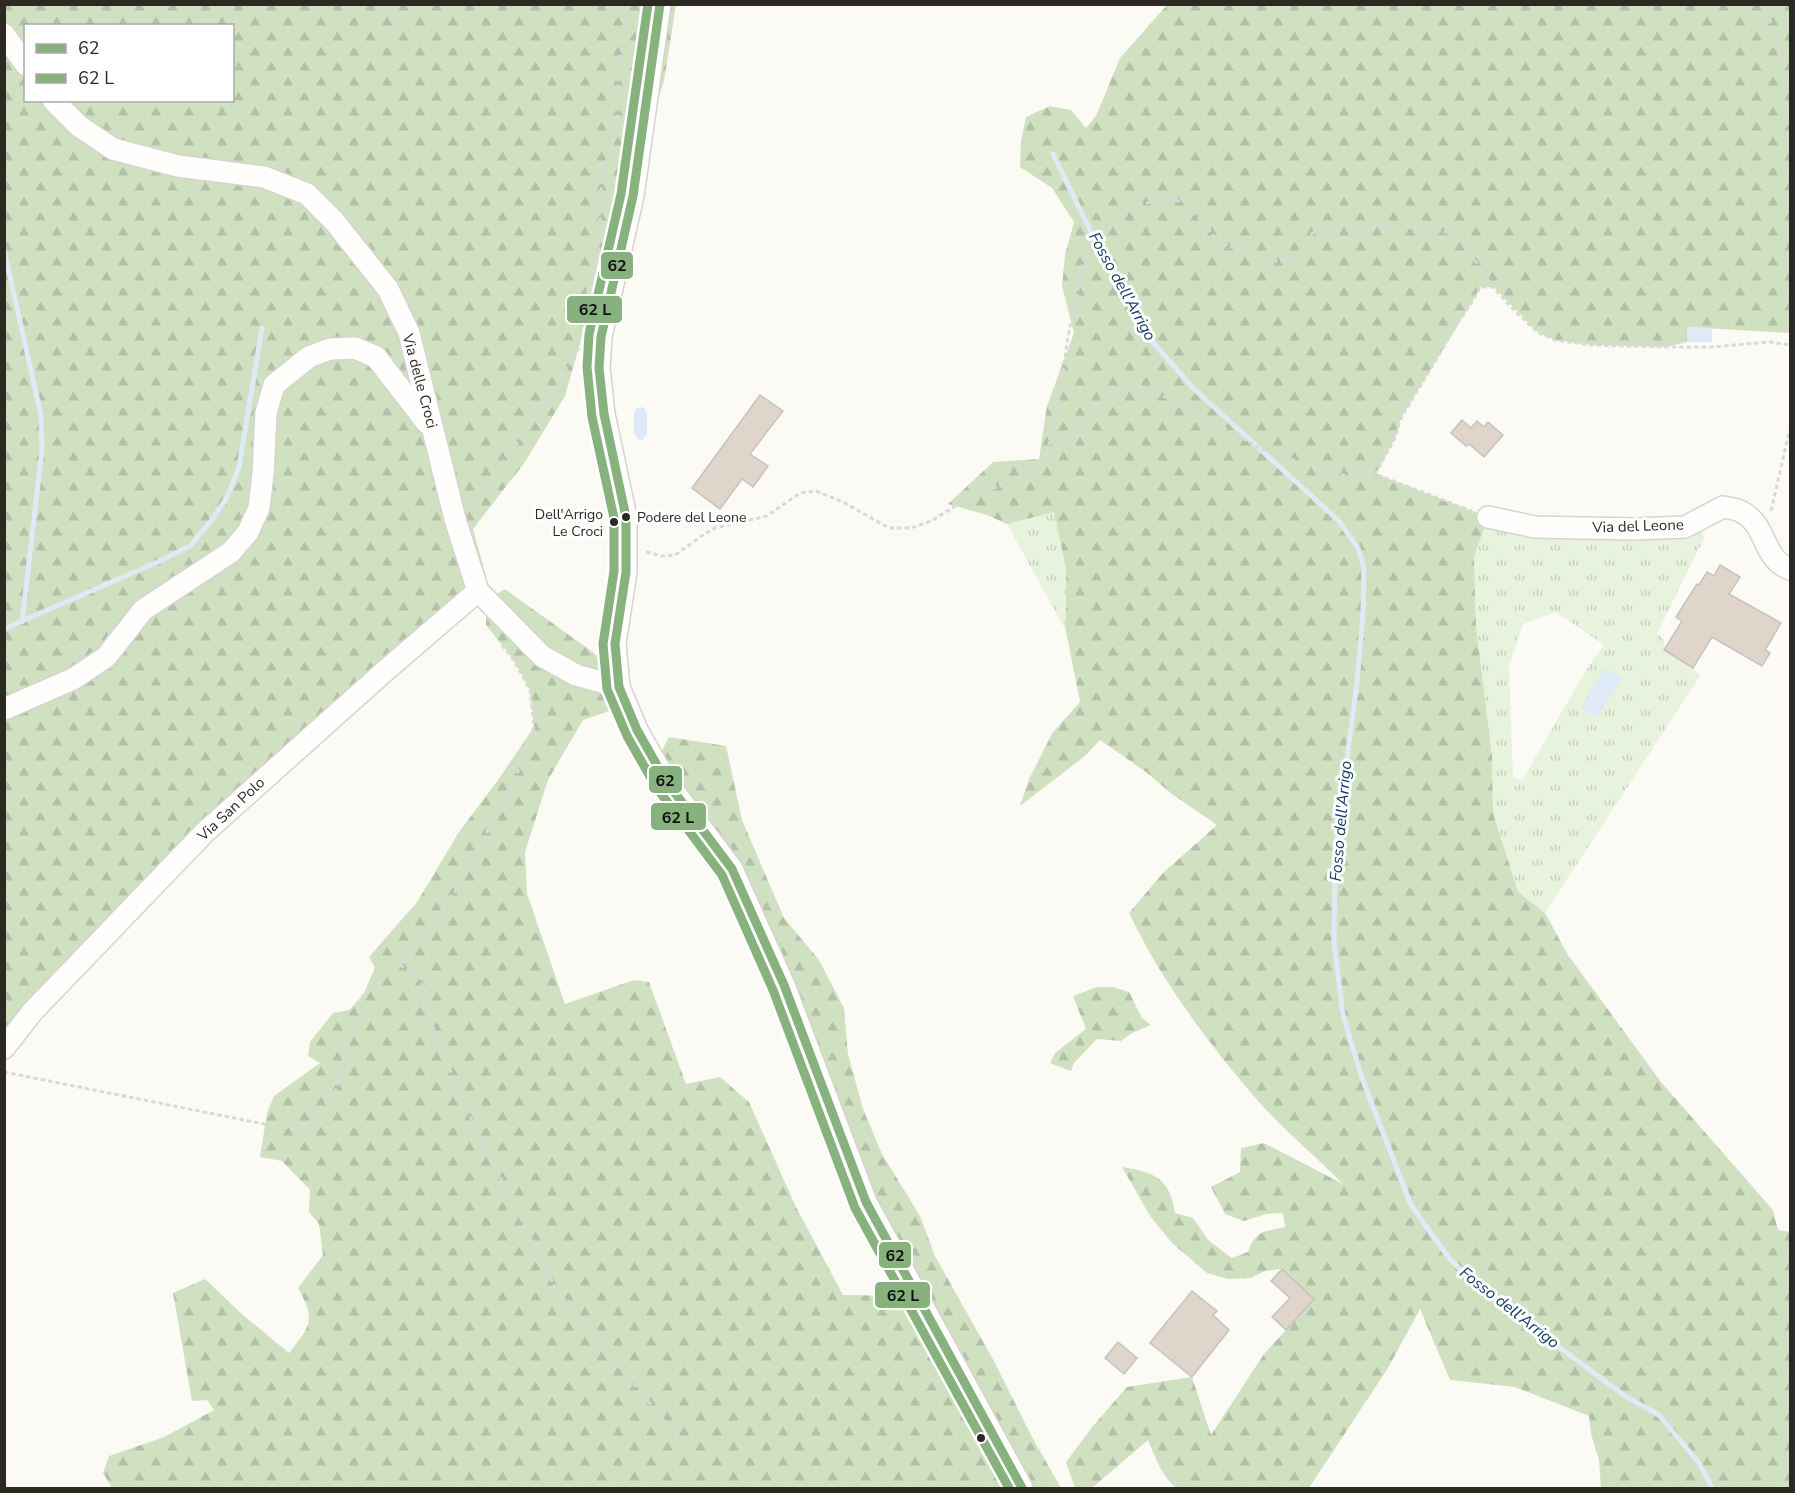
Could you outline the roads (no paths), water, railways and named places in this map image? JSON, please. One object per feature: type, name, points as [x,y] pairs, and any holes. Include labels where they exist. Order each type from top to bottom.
[{"type":"street","points":[[660,4],[633,196],[602,337],[600,358],[604,414],[626,517],[626,572],[615,644],[619,687],[638,730],[666,781],[732,868],[784,985],[866,1202],[1022,1488]]},
{"type":"street","points":[[4,34],[24,62]]},
{"type":"street","name":"Via delle Croci","points":[[55,102],[79,126],[113,149],[177,166],[264,177],[307,194],[334,221],[388,289],[409,333],[457,526],[478,591],[542,656],[576,675],[619,687]]},
{"type":"street","points":[[4,709],[73,679],[106,657],[143,610],[231,552],[248,532],[259,508],[266,413],[274,385],[309,357],[330,349],[355,348],[376,357],[433,431]]},
{"type":"street","name":"Via del Leone","points":[[1488,517],[1535,527],[1635,529],[1686,527],[1723,507],[1742,512],[1759,529],[1775,562],[1791,569]]},
{"type":"street","name":"Via San Polo","points":[[4,1048],[33,1011],[205,832],[478,591]]},
{"type":"waterway","name":"Fosso dell'Arrigo","points":[[1053,154],[1098,247],[1150,339],[1193,388],[1339,521],[1358,548],[1364,568],[1363,614],[1357,682],[1335,850],[1334,943],[1343,1015],[1362,1078],[1411,1205],[1448,1257],[1478,1287],[1625,1396],[1659,1415],[1699,1463],[1712,1488]]},
{"type":"waterway","points":[[4,250],[41,415],[42,450],[22,622]]},
{"type":"waterway","points":[[4,629],[190,546],[226,499],[239,467],[262,328]]},
{"type":"place","name":"Podere del Leone","points":[[626,517]]},
{"type":"place","name":"Dell'Arrigo Le Croci","points":[[614,522]]}]
